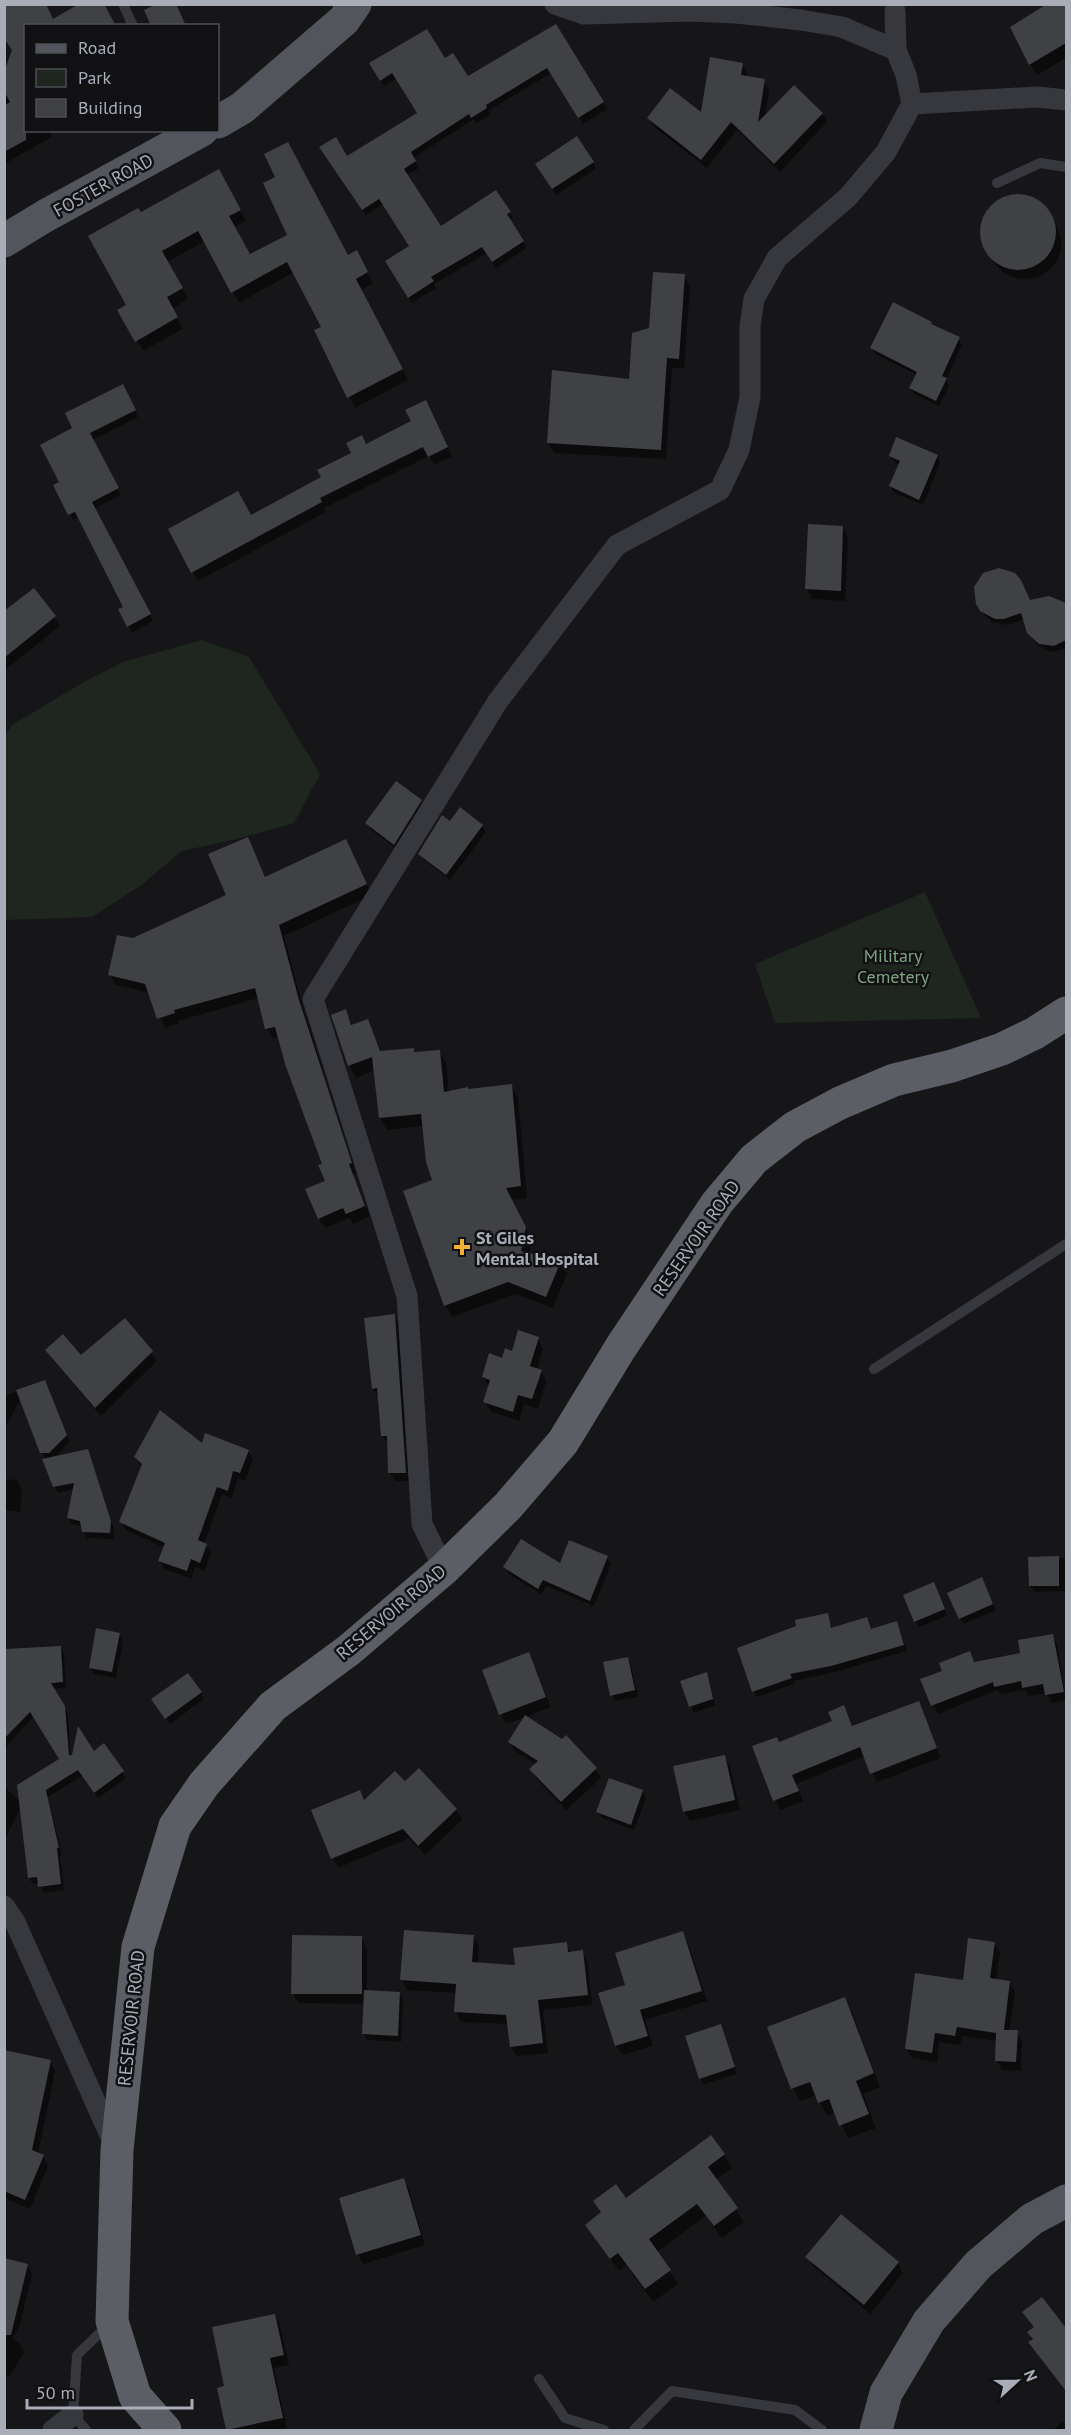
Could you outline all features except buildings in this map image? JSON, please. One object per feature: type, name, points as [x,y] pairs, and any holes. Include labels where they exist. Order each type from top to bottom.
[{"type":"highway","name":"RESERVOIR ROAD","points":[[165,2430],[135,2396],[112,2321],[117,2150],[138,1947],[175,1827],[204,1784],[273,1706],[349,1650],[444,1569],[508,1506],[563,1442],[621,1347],[717,1203],[754,1159],[795,1127],[840,1102],[894,1080],[952,1066],[1002,1049],[1066,1013]]},
{"type":"main road","points":[[219,121],[242,108],[344,20],[355,4]]},
{"type":"main road","name":"FOSTER ROAD","points":[[4,241],[189,134]]},
{"type":"main road","points":[[876,2430],[886,2393],[929,2321],[978,2265],[1032,2219],[1066,2201]]},
{"type":"street","points":[[555,4],[584,14],[690,11],[801,20],[842,27],[896,50]]},
{"type":"street","points":[[444,1569],[422,1524],[407,1296],[313,999],[498,701],[617,544],[720,490],[739,450],[750,397],[750,326],[754,299],[777,258],[848,197],[886,152],[912,104],[906,75],[896,50],[895,11]]},
{"type":"street","points":[[912,104],[1037,97],[1066,100]]},
{"type":"street","points":[[4,1906],[15,1922],[117,2150]]},
{"type":"street","points":[[53,2430],[79,2423]]},
{"type":"lane","points":[[123,4],[132,24]]},
{"type":"lane","points":[[997,183],[1040,163],[1066,167]]},
{"type":"lane","points":[[874,1369],[1066,1244]]},
{"type":"lane","points":[[79,2423],[77,2355],[112,2321]]},
{"type":"lane","points":[[539,2379],[565,2418],[604,2430]]},
{"type":"lane","points":[[634,2430],[672,2391],[795,2410],[822,2430]]},
{"type":"green space","points":[[202,640],[249,657],[320,774],[294,823],[182,851],[140,886],[92,917],[5,920],[4,737],[12,725],[82,683],[123,662]]},
{"type":"green space","name":"Military Cemetery","points":[[925,892],[981,1018],[775,1023],[755,964]]},
{"type":"place","name":"St Giles Mental Hospital","points":[[462,1247]]}]
